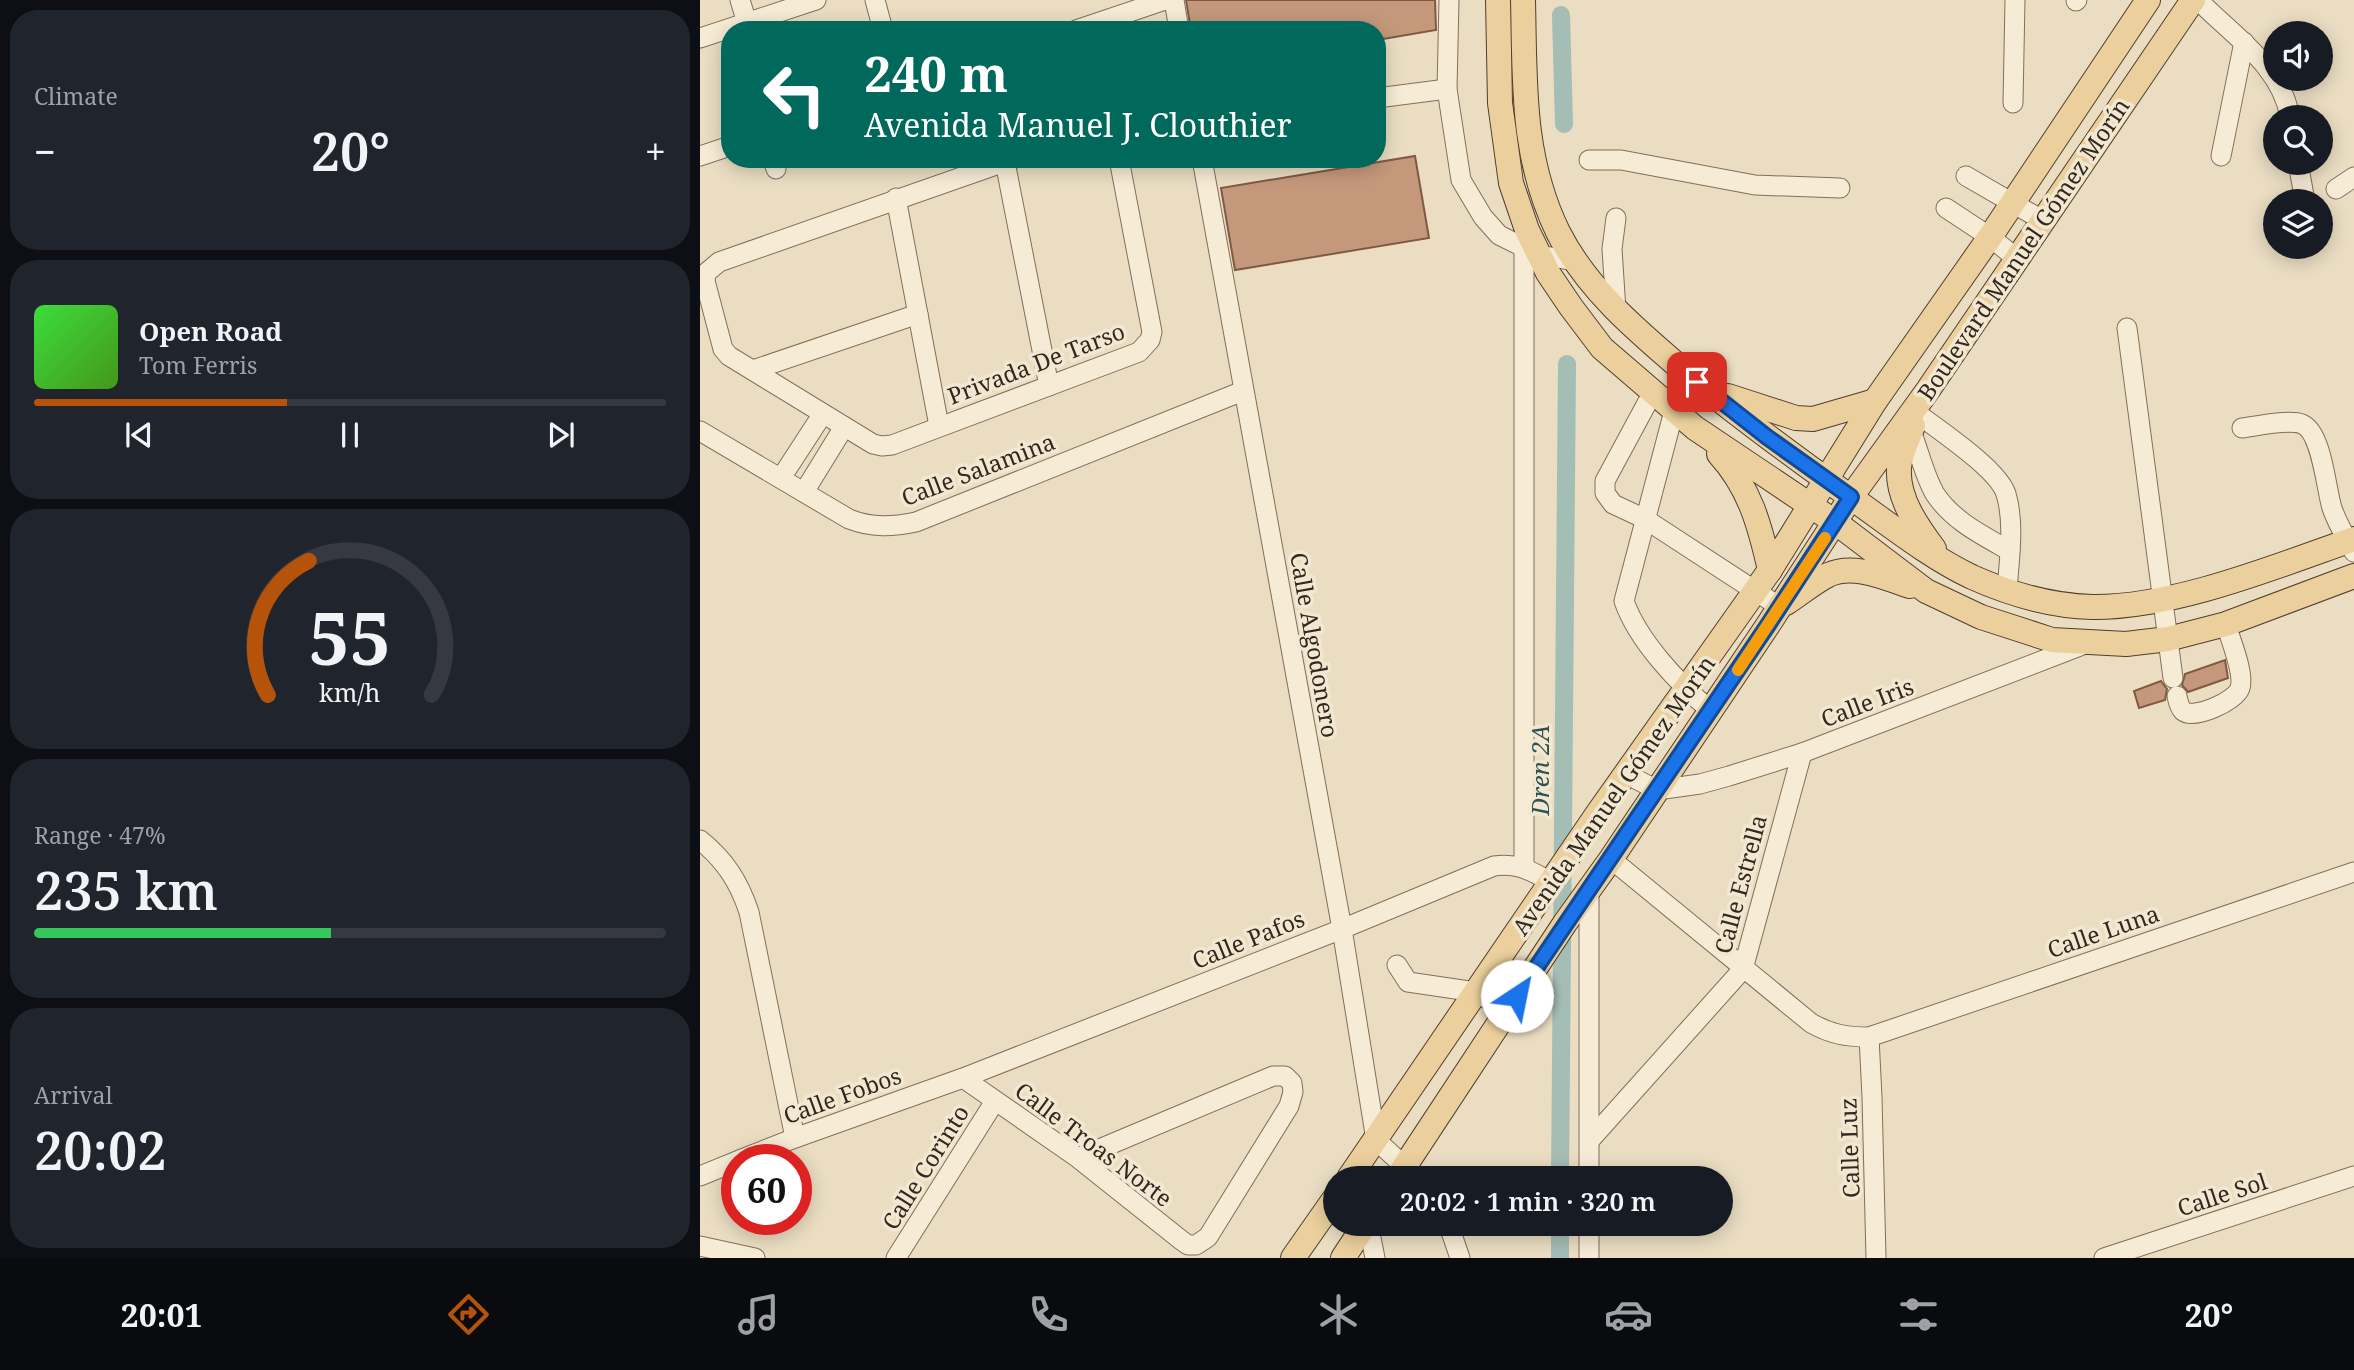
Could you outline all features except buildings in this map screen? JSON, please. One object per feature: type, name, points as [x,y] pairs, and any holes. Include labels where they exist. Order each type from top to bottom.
[{"type":"main road","points":[[1498,0],[1500,103],[1511,183],[1532,251],[1571,307],[1602,348],[1695,428],[1835,522],[1926,591]]},
{"type":"main road","points":[[1523,0],[1526,118],[1533,161],[1558,231],[1575,261],[1641,335],[1697,382],[1767,437],[1943,561],[2007,591],[2049,603],[2091,607],[2130,605],[2164,599],[2352,544]]},
{"type":"main road","name":"Boulevard Manuel Gómez Morín","points":[[1827,480],[1875,401],[1990,237],[2148,0]]},
{"type":"main road","name":"Boulevard Manuel Gómez Morín","points":[[1851,497],[1928,390],[2042,220],[2196,0]]},
{"type":"main road","points":[[1697,382],[1749,404],[1796,418],[1813,419],[1875,401]]},
{"type":"main road","points":[[1928,390],[1899,466],[1899,484],[1918,528],[1943,561]]},
{"type":"main road","points":[[1695,428],[1731,467],[1745,488],[1760,526],[1770,570]]},
{"type":"main road","name":"Avenida Manuel Gómez Morín","points":[[1358,1166],[1598,813],[1770,570],[1827,480]]},
{"type":"main road","name":"Avenida Manuel Gómez Morín","points":[[1411,1166],[1507,1011],[1780,607],[1851,497]]},
{"type":"main road","points":[[1780,607],[1829,575],[1846,570],[1861,571],[1926,591],[1982,617],[2052,640],[2126,644],[2168,639],[2227,624],[2354,576]]},
{"type":"main road","points":[[1293,1258],[1323,1215]]},
{"type":"main road","points":[[1343,1258],[1358,1236]]},
{"type":"street","points":[[740,0],[746,21]]},
{"type":"street","points":[[753,21],[816,0]]},
{"type":"street","points":[[875,0],[881,21]]},
{"type":"street","points":[[1103,21],[1165,0]]},
{"type":"street","points":[[1174,0],[1178,21]]},
{"type":"street","points":[[1450,0],[1447,89],[1461,180],[1483,217],[1499,234],[1532,251],[1575,261]]},
{"type":"street","points":[[2013,103],[2015,0]]},
{"type":"street","points":[[2196,0],[2244,42],[2271,72],[2287,105]]},
{"type":"street","points":[[700,38],[721,31]]},
{"type":"street","points":[[2221,156],[2244,42]]},
{"type":"street","points":[[1386,102],[1447,89]]},
{"type":"street","points":[[700,156],[721,149]]},
{"type":"street","points":[[1588,160],[1621,160],[1755,185],[1840,188]]},
{"type":"street","name":"Privada De Tarso","points":[[988,168],[896,198],[711,267],[706,273],[705,281],[723,349],[822,415],[873,444],[882,446],[892,445],[1139,352],[1150,340],[1152,332],[1121,168]]},
{"type":"street","points":[[1010,168],[1049,386]]},
{"type":"street","name":"Calle Algodonero","points":[[1204,168],[1342,929],[1376,1140]]},
{"type":"street","points":[[1966,176],[2042,220]]},
{"type":"street","points":[[2336,189],[2354,177]]},
{"type":"street","points":[[896,198],[939,426]]},
{"type":"street","points":[[1946,208],[2016,258]]},
{"type":"street","points":[[1616,218],[1612,249],[1616,310]]},
{"type":"street","points":[[1532,251],[1524,867],[1556,875]]},
{"type":"street","points":[[753,370],[918,314]]},
{"type":"street","points":[[2127,328],[2175,687],[2183,711],[2198,714],[2228,701],[2241,687],[2242,677],[2227,624]]},
{"type":"street","name":"Calle Salamina","points":[[700,431],[849,519],[867,526],[894,526],[916,522],[1243,390]]},
{"type":"street","points":[[1653,392],[1605,481],[1605,493],[1613,504],[1645,519],[1780,607]]},
{"type":"street","points":[[1674,411],[1623,601],[1630,621],[1686,690],[1711,710]]},
{"type":"street","points":[[781,478],[822,415]]},
{"type":"street","points":[[1915,422],[1929,481],[1943,503],[1966,525],[2010,551]]},
{"type":"street","points":[[1915,422],[1995,476],[2005,492],[2010,516],[2007,591]]},
{"type":"street","points":[[2242,428],[2291,423],[2301,424],[2310,430],[2317,442],[2332,508],[2352,544]]},
{"type":"street","points":[[804,492],[844,427]]},
{"type":"street","name":"Calle Iris","points":[[1657,790],[1700,784],[1802,753],[2089,643]]},
{"type":"street","name":"Calle Estrella","points":[[1590,1140],[1743,969],[1802,753]]},
{"type":"street","points":[[1626,774],[1657,790]]},
{"type":"street","points":[[700,840],[730,869],[742,889],[749,912],[794,1138]]},
{"type":"street","points":[[1611,859],[1811,1023],[1826,1032],[1845,1037],[1868,1037]]},
{"type":"street","name":"Calle Pafos","points":[[963,1078],[1342,929],[1494,866],[1510,864],[1524,867]]},
{"type":"street","name":"Calle Luna","points":[[1868,1037],[2354,872]]},
{"type":"street","points":[[1589,890],[1589,1166]]},
{"type":"street","points":[[1397,965],[1404,978],[1414,985],[1476,992],[1507,1011]]},
{"type":"street","name":"Calle Luz","points":[[1868,1037],[1877,1258]]},
{"type":"street","name":"Calle Troas Norte","points":[[963,1078],[1078,1158],[1188,1245],[1196,1245],[1208,1237],[1289,1106],[1293,1092],[1292,1083],[1285,1076],[1273,1076],[1078,1158]]},
{"type":"street","name":"Calle Fobos","points":[[779,1144],[963,1078]]},
{"type":"street","name":"Calle Corinto","points":[[897,1258],[995,1101]]},
{"type":"street","points":[[1376,1140],[1399,1166]]},
{"type":"street","name":"Calle Fobos","points":[[700,1176],[721,1168]]},
{"type":"street","name":"Calle Sol","points":[[2104,1258],[2354,1176]]},
{"type":"street","points":[[1370,1236],[1375,1258]]},
{"type":"street","points":[[1452,1236],[1460,1258]]},
{"type":"street","points":[[1589,1236],[1589,1258]]},
{"type":"street","points":[[700,1246],[755,1258]]},
{"type":"waterway","name":"Dren 2A","points":[[1561,15],[1564,124]]},
{"type":"waterway","name":"Dren 2A","points":[[1560,1166],[1567,364]]},
{"type":"waterway","name":"Dren 2A","points":[[1560,1236],[1560,1258]]},
{"type":"slow traffic","points":[[1738,670],[1825,538]]},
{"type":"route","points":[[1517,996],[1768,625],[1851,497],[1767,437],[1697,382]]}]
